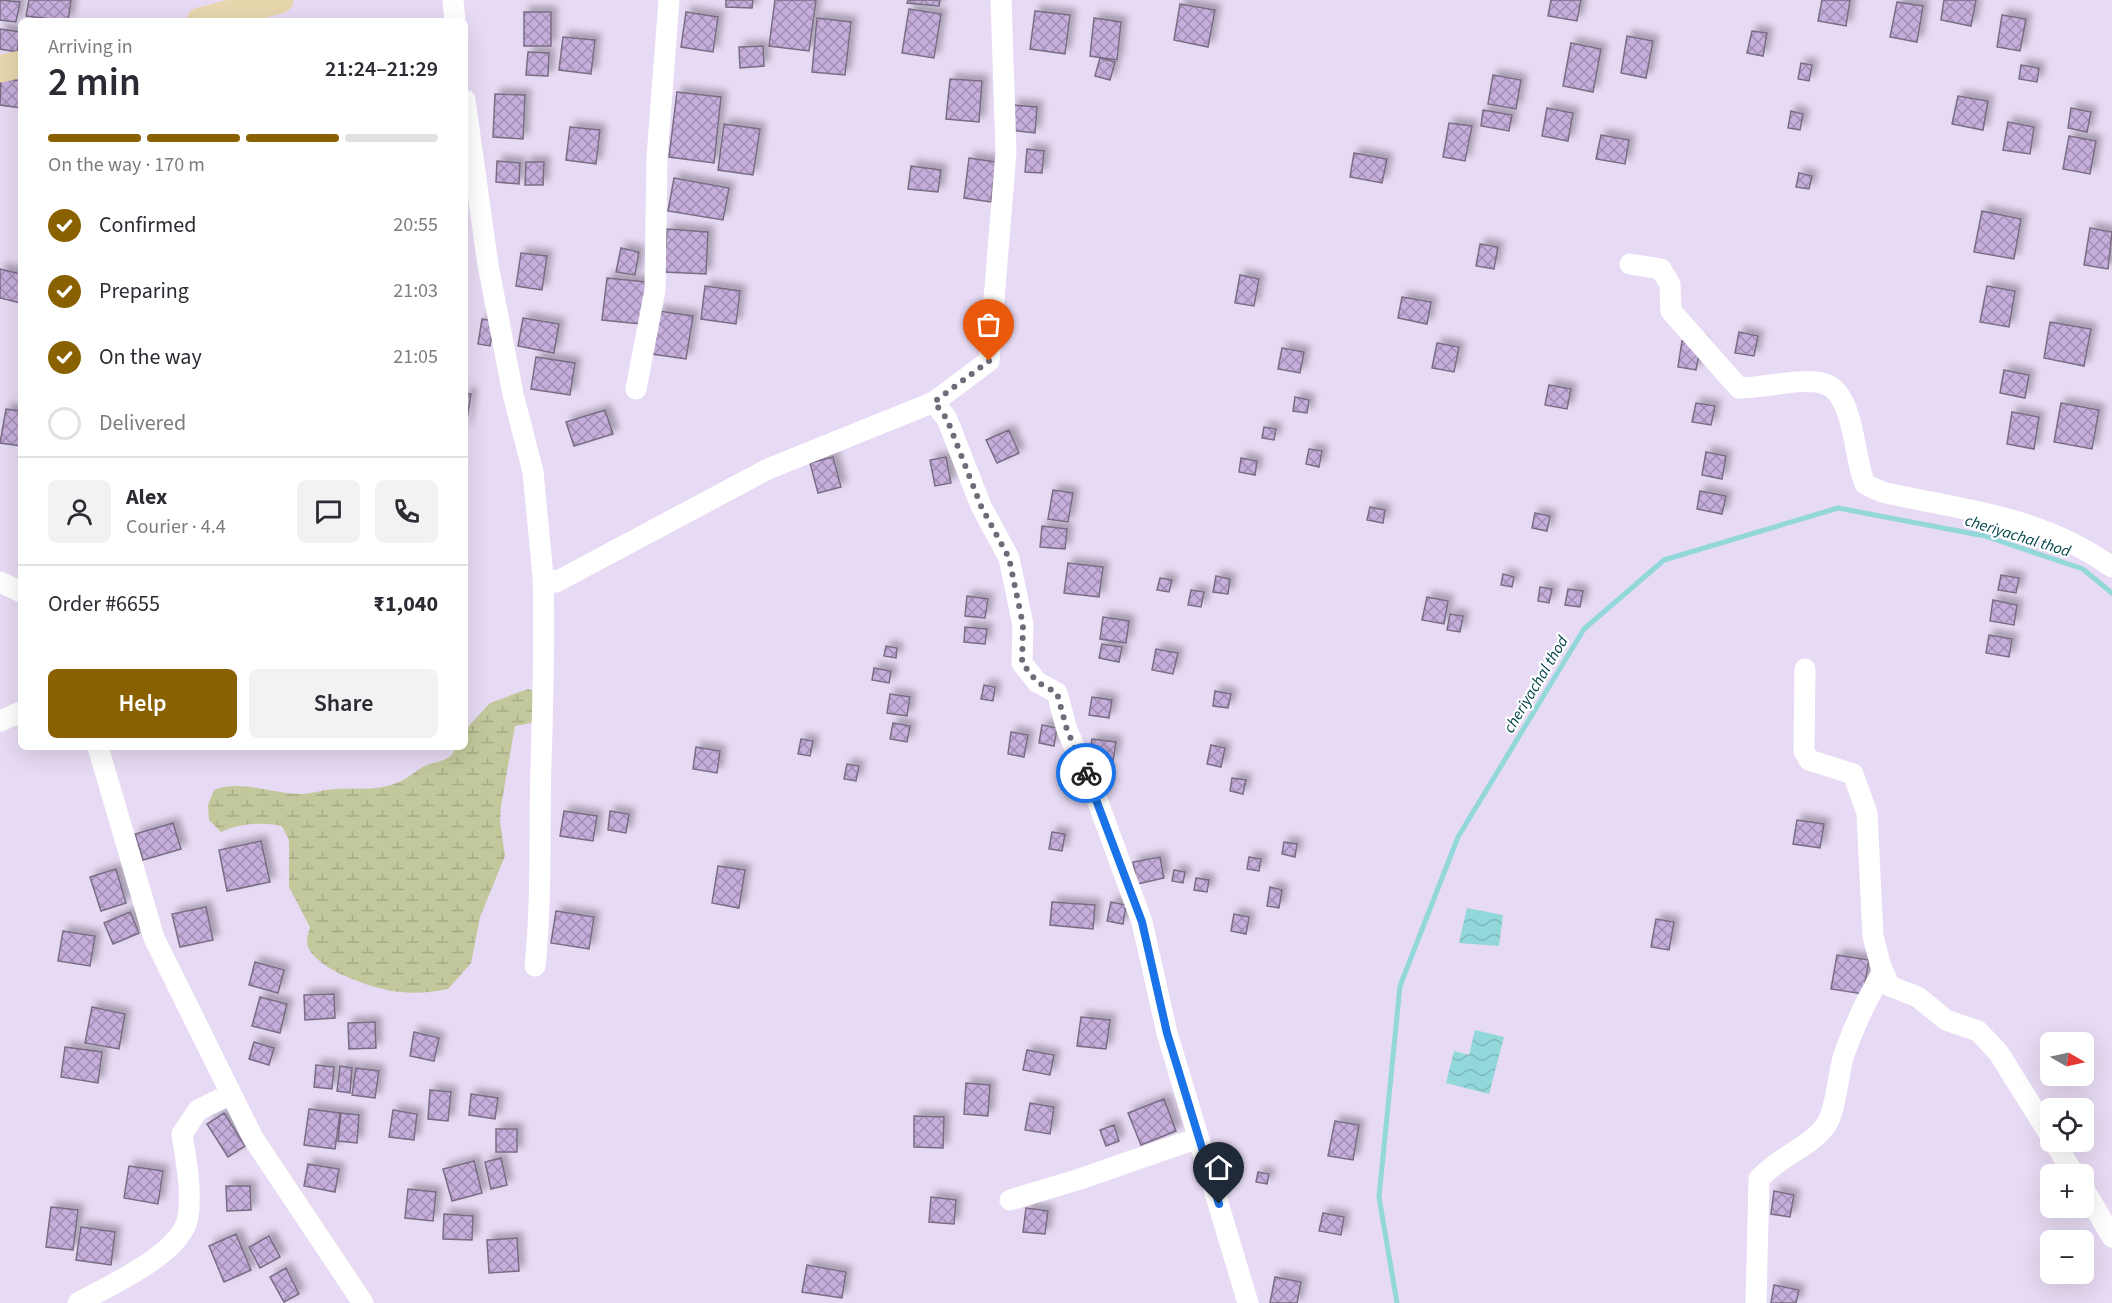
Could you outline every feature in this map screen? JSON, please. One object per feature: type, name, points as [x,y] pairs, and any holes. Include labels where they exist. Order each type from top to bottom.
[{"type":"main road","points":[[211,18],[280,0]]},
{"type":"main road","points":[[0,69],[18,65]]},
{"type":"street","points":[[453,0],[455,18]]},
{"type":"street","points":[[636,389],[655,290],[657,157],[669,0]]},
{"type":"street","points":[[543,576],[556,582],[768,469],[934,402],[989,361],[1006,152],[1001,0]]},
{"type":"street","points":[[468,122],[488,265],[513,394],[533,472],[543,576],[544,716],[541,764],[541,907],[535,966]]},
{"type":"street","points":[[1630,264],[1661,269],[1670,284],[1671,311],[1739,388],[1823,383],[1840,393],[1847,410],[1857,468],[1864,484],[1893,494],[2013,518],[2055,533],[2112,567]]},
{"type":"street","points":[[934,402],[947,419],[981,506],[1009,558],[1023,625],[1022,663],[1037,682],[1057,693],[1067,730],[1096,797],[1142,922],[1167,1033],[1248,1303]]},
{"type":"street","points":[[0,582],[18,591]]},
{"type":"street","points":[[1805,669],[1804,751],[1809,760],[1853,774],[1867,813],[1873,936],[1890,986],[1918,998],[1947,1020],[1978,1030],[1998,1052],[2040,1119]]},
{"type":"street","points":[[0,721],[18,713]]},
{"type":"street","points":[[99,750],[154,938],[253,1138],[363,1303]]},
{"type":"street","points":[[1755,1303],[1759,1179],[1772,1164],[1813,1140],[1827,1123],[1843,1058],[1860,1012],[1884,971]]},
{"type":"street","points":[[78,1303],[130,1275],[164,1252],[179,1237],[188,1218],[187,1165],[182,1134],[198,1110],[231,1094]]},
{"type":"street","points":[[1010,1200],[1080,1179],[1198,1138]]},
{"type":"street","points":[[2094,1207],[2112,1237]]},
{"type":"green space","points":[[528,689],[535,692],[536,716],[531,723],[515,726],[501,806],[500,822],[505,856],[480,917],[471,963],[448,989],[419,993],[391,991],[362,983],[331,969],[310,951],[307,941],[310,927],[289,887],[289,840],[282,826],[251,824],[221,832],[209,820],[208,805],[214,790],[236,786],[304,794],[332,789],[376,788],[391,785],[427,765],[448,758],[455,750],[468,750],[468,727],[490,703]]},
{"type":"water","points":[[1467,908],[1503,915],[1499,946],[1459,943]]},
{"type":"water","points":[[1475,1030],[1504,1037],[1489,1094],[1446,1083],[1454,1051],[1469,1055]]},
{"type":"building","points":[[0,0],[20,2],[16,22],[0,20]]},
{"type":"building","points":[[29,0],[71,0],[68,18],[26,16]]},
{"type":"building","points":[[726,0],[753,0],[752,8],[726,7]]},
{"type":"building","points":[[775,0],[816,0],[809,51],[769,46]]},
{"type":"building","points":[[908,0],[940,0],[939,6],[907,3]]},
{"type":"building","points":[[1551,0],[1581,0],[1577,21],[1548,16]]},
{"type":"building","points":[[1822,0],[1850,0],[1846,26],[1818,21]]},
{"type":"building","points":[[1944,0],[1976,0],[1971,26],[1941,20]]},
{"type":"building","points":[[1897,2],[1923,6],[1917,42],[1890,37]]},
{"type":"building","points":[[1180,4],[1215,10],[1208,47],[1174,40]]},
{"type":"building","points":[[909,9],[941,14],[934,58],[902,53]]},
{"type":"building","points":[[1035,11],[1070,15],[1065,54],[1030,49]]},
{"type":"building","points":[[524,12],[551,12],[551,46],[524,46]]},
{"type":"building","points":[[686,12],[718,17],[713,52],[681,47]]},
{"type":"building","points":[[2002,15],[2026,19],[2020,51],[1997,47]]},
{"type":"building","points":[[817,18],[851,22],[845,75],[812,72]]},
{"type":"building","points":[[1094,18],[1121,22],[1117,60],[1090,56]]},
{"type":"building","points":[[0,29],[18,32],[17,52],[0,49]]},
{"type":"building","points":[[1752,31],[1767,33],[1763,56],[1747,53]]},
{"type":"building","points":[[1627,36],[1653,41],[1646,78],[1621,73]]},
{"type":"building","points":[[563,37],[595,40],[591,74],[559,70]]},
{"type":"building","points":[[1571,43],[1601,49],[1593,92],[1563,86]]},
{"type":"building","points":[[763,46],[764,66],[740,68],[739,47]]},
{"type":"building","points":[[528,52],[549,53],[548,76],[526,75]]},
{"type":"building","points":[[1100,58],[1115,62],[1110,80],[1095,76]]},
{"type":"building","points":[[1801,63],[1812,65],[1809,81],[1798,79]]},
{"type":"building","points":[[2021,65],[2039,68],[2037,82],[2019,79]]},
{"type":"building","points":[[1493,75],[1521,80],[1516,109],[1488,104]]},
{"type":"building","points":[[1,78],[18,81],[18,108],[0,105]]},
{"type":"building","points":[[950,79],[982,81],[979,122],[946,119]]},
{"type":"building","points":[[677,92],[721,97],[714,163],[669,157]]},
{"type":"building","points":[[495,94],[525,95],[523,139],[493,137]]},
{"type":"building","points":[[1958,96],[1988,101],[1983,130],[1952,124]]},
{"type":"building","points":[[1013,105],[1037,107],[1035,133],[1010,130]]},
{"type":"building","points":[[1547,108],[1573,113],[1568,141],[1542,136]]},
{"type":"building","points":[[2071,108],[2091,112],[2087,132],[2068,128]]},
{"type":"building","points":[[1483,110],[1512,115],[1509,131],[1481,126]]},
{"type":"building","points":[[1791,111],[1803,114],[1800,130],[1788,128]]},
{"type":"building","points":[[2008,122],[2034,127],[2030,154],[2003,150]]},
{"type":"building","points":[[1449,123],[1472,126],[1465,161],[1443,157]]},
{"type":"building","points":[[724,124],[760,129],[753,175],[718,170]]},
{"type":"building","points":[[570,127],[600,130],[596,164],[566,160]]},
{"type":"building","points":[[1601,135],[1629,140],[1625,164],[1596,159]]},
{"type":"building","points":[[2069,136],[2096,141],[2090,174],[2063,169]]},
{"type":"building","points":[[1027,149],[1044,151],[1042,173],[1025,172]]},
{"type":"building","points":[[1354,153],[1387,159],[1382,183],[1350,177]]},
{"type":"building","points":[[969,158],[996,162],[991,202],[964,198]]},
{"type":"building","points":[[497,161],[520,163],[519,184],[496,182]]},
{"type":"building","points":[[526,162],[544,162],[543,185],[525,185]]},
{"type":"building","points":[[911,166],[941,170],[938,192],[908,189]]},
{"type":"building","points":[[1799,173],[1812,176],[1809,189],[1796,187]]},
{"type":"building","points":[[674,178],[729,188],[723,220],[668,211]]},
{"type":"building","points":[[1982,211],[2021,219],[2014,259],[1974,252]]},
{"type":"building","points":[[2090,228],[2112,232],[2108,269],[2084,265]]},
{"type":"building","points":[[667,229],[708,232],[706,274],[664,272]]},
{"type":"building","points":[[1480,244],[1498,247],[1494,269],[1476,266]]},
{"type":"building","points":[[621,248],[639,252],[635,275],[616,272]]},
{"type":"building","points":[[521,253],[547,256],[542,290],[516,286]]},
{"type":"building","points":[[0,269],[18,273],[18,302],[0,298]]},
{"type":"building","points":[[1240,275],[1259,279],[1254,306],[1235,303]]},
{"type":"building","points":[[607,278],[647,282],[641,324],[602,320]]},
{"type":"building","points":[[705,286],[740,291],[736,324],[701,319]]},
{"type":"building","points":[[1987,286],[2015,291],[2009,327],[1980,322]]},
{"type":"building","points":[[1402,297],[1431,302],[1427,324],[1398,318]]},
{"type":"building","points":[[658,311],[693,316],[686,359],[652,354]]},
{"type":"building","points":[[523,318],[559,324],[554,353],[518,346]]},
{"type":"building","points":[[482,319],[494,321],[490,346],[478,344]]},
{"type":"building","points":[[2050,322],[2091,329],[2084,366],[2044,358]]},
{"type":"building","points":[[1739,332],[1758,336],[1754,356],[1735,353]]},
{"type":"building","points":[[1682,341],[1701,344],[1696,370],[1678,367]]},
{"type":"building","points":[[1437,343],[1459,347],[1454,372],[1432,368]]},
{"type":"building","points":[[1282,348],[1304,352],[1300,373],[1278,369]]},
{"type":"building","points":[[536,357],[575,363],[570,395],[531,389]]},
{"type":"building","points":[[2004,370],[2029,375],[2025,398],[2000,393]]},
{"type":"building","points":[[1549,385],[1571,389],[1567,409],[1545,405]]},
{"type":"building","points":[[468,394],[471,394],[468,412]]},
{"type":"building","points":[[1295,397],[1309,400],[1307,413],[1293,411]]},
{"type":"building","points":[[1696,403],[1715,406],[1711,425],[1692,422]]},
{"type":"building","points":[[2061,403],[2099,410],[2092,449],[2054,442]]},
{"type":"building","points":[[6,409],[18,411],[18,446],[0,443]]},
{"type":"building","points":[[605,410],[613,434],[574,446],[566,422]]},
{"type":"building","points":[[2012,412],[2039,417],[2034,449],[2007,444]]},
{"type":"building","points":[[1264,427],[1276,429],[1274,440],[1262,438]]},
{"type":"building","points":[[1009,430],[1019,453],[997,463],[986,440]]},
{"type":"building","points":[[1309,449],[1322,451],[1319,467],[1306,464]]},
{"type":"building","points":[[1706,452],[1726,456],[1722,479],[1702,475]]},
{"type":"building","points":[[833,457],[841,487],[818,493],[810,463]]},
{"type":"building","points":[[946,457],[951,483],[935,486],[930,460]]},
{"type":"building","points":[[1241,458],[1257,461],[1255,475],[1239,472]]},
{"type":"building","points":[[1053,490],[1073,493],[1068,522],[1048,519]]},
{"type":"building","points":[[1700,491],[1726,496],[1722,514],[1697,509]]},
{"type":"building","points":[[1370,507],[1385,510],[1383,523],[1367,520]]},
{"type":"building","points":[[1535,513],[1550,516],[1547,531],[1532,528]]},
{"type":"building","points":[[1042,526],[1067,529],[1065,549],[1040,547]]},
{"type":"building","points":[[1068,563],[1103,567],[1099,597],[1064,593]]},
{"type":"building","points":[[1503,574],[1514,577],[1512,587],[1501,585]]},
{"type":"building","points":[[2001,575],[2019,578],[2016,593],[1998,590]]},
{"type":"building","points":[[1216,576],[1230,579],[1228,594],[1213,592]]},
{"type":"building","points":[[1160,578],[1172,580],[1169,592],[1157,590]]},
{"type":"building","points":[[1540,587],[1552,589],[1549,603],[1538,601]]},
{"type":"building","points":[[1568,589],[1583,591],[1580,607],[1565,605]]},
{"type":"building","points":[[1191,590],[1204,592],[1201,607],[1188,605]]},
{"type":"building","points":[[967,596],[988,599],[985,618],[965,616]]},
{"type":"building","points":[[1427,597],[1448,601],[1444,624],[1422,620]]},
{"type":"building","points":[[1993,600],[2017,605],[2014,625],[1990,621]]},
{"type":"building","points":[[1450,614],[1463,616],[1460,632],[1447,630]]},
{"type":"building","points":[[1103,617],[1129,621],[1126,643],[1100,639]]},
{"type":"building","points":[[965,627],[987,629],[985,644],[964,642]]},
{"type":"building","points":[[1989,635],[2012,639],[2009,657],[1986,653]]},
{"type":"building","points":[[1102,644],[1122,647],[1119,662],[1099,658]]},
{"type":"building","points":[[886,646],[897,648],[896,658],[884,656]]},
{"type":"building","points":[[1156,649],[1178,653],[1173,674],[1152,670]]},
{"type":"building","points":[[874,668],[891,671],[889,683],[872,680]]},
{"type":"building","points":[[984,685],[995,687],[993,701],[981,699]]},
{"type":"building","points":[[1215,691],[1231,694],[1228,708],[1213,706]]},
{"type":"building","points":[[890,694],[910,697],[907,716],[887,713]]},
{"type":"building","points":[[1092,697],[1112,700],[1109,718],[1089,715]]},
{"type":"building","points":[[893,723],[910,726],[907,742],[890,739]]},
{"type":"building","points":[[1042,725],[1057,728],[1054,746],[1039,743]]},
{"type":"building","points":[[1011,732],[1028,735],[1024,757],[1008,754]]},
{"type":"building","points":[[801,739],[813,741],[810,756],[798,754]]},
{"type":"building","points":[[1092,739],[1116,742],[1113,761],[1089,758]]},
{"type":"building","points":[[1211,745],[1225,748],[1221,767],[1207,764]]},
{"type":"building","points":[[696,747],[720,751],[717,773],[693,769]]},
{"type":"building","points":[[847,764],[859,766],[856,781],[844,779]]},
{"type":"building","points":[[1232,778],[1246,780],[1243,794],[1230,791]]},
{"type":"building","points":[[564,811],[597,816],[593,841],[560,836]]},
{"type":"building","points":[[610,811],[629,814],[626,833],[608,830]]},
{"type":"building","points":[[1797,820],[1824,824],[1820,848],[1793,844]]},
{"type":"building","points":[[173,823],[181,849],[143,860],[135,834]]},
{"type":"building","points":[[1052,832],[1065,834],[1062,851],[1049,849]]},
{"type":"building","points":[[261,841],[270,882],[227,891],[219,850]]},
{"type":"building","points":[[1284,842],[1297,844],[1295,857],[1282,854]]},
{"type":"building","points":[[1160,857],[1164,878],[1137,884],[1133,862]]},
{"type":"building","points":[[1249,857],[1261,859],[1259,871],[1247,869]]},
{"type":"building","points":[[718,866],[745,870],[739,908],[712,903]]},
{"type":"building","points":[[116,869],[126,903],[101,911],[90,877]]},
{"type":"building","points":[[1174,870],[1185,872],[1183,883],[1172,881]]},
{"type":"building","points":[[1196,878],[1209,880],[1207,892],[1194,890]]},
{"type":"building","points":[[1270,887],[1282,890],[1279,908],[1267,906]]},
{"type":"building","points":[[1052,902],[1095,905],[1093,929],[1050,925]]},
{"type":"building","points":[[1111,902],[1126,905],[1123,924],[1107,921]]},
{"type":"building","points":[[206,907],[213,940],[180,947],[172,914]]},
{"type":"building","points":[[556,911],[594,917],[589,949],[551,943]]},
{"type":"building","points":[[130,912],[139,933],[113,944],[104,923]]},
{"type":"building","points":[[1234,914],[1249,917],[1246,934],[1231,931]]},
{"type":"building","points":[[1656,919],[1674,922],[1669,950],[1651,947]]},
{"type":"building","points":[[63,931],[95,936],[90,966],[58,961]]},
{"type":"building","points":[[1837,955],[1869,960],[1863,994],[1831,989]]},
{"type":"building","points":[[255,962],[284,970],[278,993],[249,985]]},
{"type":"building","points":[[334,994],[335,1018],[305,1020],[304,995]]},
{"type":"building","points":[[260,997],[287,1004],[280,1033],[252,1026]]},
{"type":"building","points":[[92,1007],[125,1014],[119,1049],[85,1043]]},
{"type":"building","points":[[1081,1017],[1110,1020],[1106,1049],[1077,1046]]},
{"type":"building","points":[[375,1022],[376,1048],[349,1049],[348,1023]]},
{"type":"building","points":[[414,1032],[439,1038],[434,1061],[410,1056]]},
{"type":"building","points":[[254,1042],[274,1048],[269,1065],[249,1059]]},
{"type":"building","points":[[65,1047],[102,1052],[98,1083],[61,1077]]},
{"type":"building","points":[[1027,1050],[1054,1055],[1050,1075],[1023,1070]]},
{"type":"building","points":[[316,1065],[334,1067],[332,1089],[314,1087]]},
{"type":"building","points":[[340,1066],[352,1068],[350,1093],[337,1091]]},
{"type":"building","points":[[356,1068],[379,1071],[375,1098],[352,1095]]},
{"type":"building","points":[[966,1083],[990,1085],[988,1116],[964,1114]]},
{"type":"building","points":[[430,1090],[451,1092],[448,1121],[428,1119]]},
{"type":"building","points":[[471,1094],[498,1098],[495,1119],[469,1115]]},
{"type":"building","points":[[1164,1099],[1176,1131],[1141,1145],[1128,1113]]},
{"type":"building","points":[[1030,1103],[1054,1107],[1050,1134],[1025,1130]]},
{"type":"building","points":[[309,1109],[340,1113],[335,1149],[304,1145]]},
{"type":"building","points":[[393,1110],[417,1114],[414,1140],[389,1137]]},
{"type":"building","points":[[224,1113],[245,1146],[228,1157],[207,1124]]},
{"type":"building","points":[[341,1113],[359,1115],[357,1143],[338,1141]]},
{"type":"building","points":[[914,1116],[944,1117],[943,1148],[914,1147]]},
{"type":"building","points":[[1335,1121],[1359,1125],[1353,1160],[1328,1156]]},
{"type":"building","points":[[1114,1125],[1119,1141],[1106,1146],[1100,1130]]},
{"type":"building","points":[[496,1129],[517,1129],[517,1152],[496,1152]]},
{"type":"building","points":[[501,1158],[507,1185],[491,1189],[485,1162]]},
{"type":"building","points":[[474,1161],[482,1193],[452,1201],[443,1169]]},
{"type":"building","points":[[308,1164],[339,1169],[335,1192],[304,1186]]},
{"type":"building","points":[[129,1166],[163,1171],[158,1204],[124,1198]]},
{"type":"building","points":[[1258,1172],[1269,1174],[1267,1184],[1256,1182]]},
{"type":"building","points":[[226,1186],[250,1186],[251,1210],[227,1211]]},
{"type":"building","points":[[408,1189],[436,1192],[433,1221],[405,1218]]},
{"type":"building","points":[[1774,1191],[1794,1195],[1790,1217],[1771,1214]]},
{"type":"building","points":[[931,1197],[956,1200],[954,1224],[929,1222]]},
{"type":"building","points":[[51,1207],[78,1210],[73,1250],[46,1247]]},
{"type":"building","points":[[1026,1208],[1048,1211],[1045,1234],[1023,1232]]},
{"type":"building","points":[[1323,1213],[1344,1217],[1341,1235],[1319,1231]]},
{"type":"building","points":[[444,1214],[473,1216],[472,1240],[443,1239]]},
{"type":"building","points":[[81,1227],[115,1232],[111,1265],[76,1260]]},
{"type":"building","points":[[236,1234],[251,1270],[224,1282],[209,1246]]},
{"type":"building","points":[[269,1236],[280,1257],[260,1268],[249,1247]]},
{"type":"building","points":[[517,1238],[519,1271],[489,1273],[487,1240]]},
{"type":"building","points":[[807,1265],[846,1272],[842,1298],[802,1292]]},
{"type":"building","points":[[286,1268],[299,1294],[284,1302],[270,1277]]},
{"type":"building","points":[[1275,1277],[1301,1282],[1297,1303],[1270,1303]]},
{"type":"building","points":[[1774,1285],[1799,1290],[1796,1303],[1771,1303]]},
{"type":"waterway","name":"cheriyachal thod","points":[[1397,1303],[1379,1197],[1400,986],[1458,837],[1584,629],[1664,560],[1838,508],[1985,536],[2083,569],[2112,593]]},
{"type":"way so far","points":[[989,361],[934,402],[947,419],[981,506],[1009,558],[1023,625],[1022,663],[1037,682],[1057,693],[1067,730],[1086,773]]},
{"type":"route","points":[[1086,773],[1142,922],[1167,1033],[1219,1204]]}]
